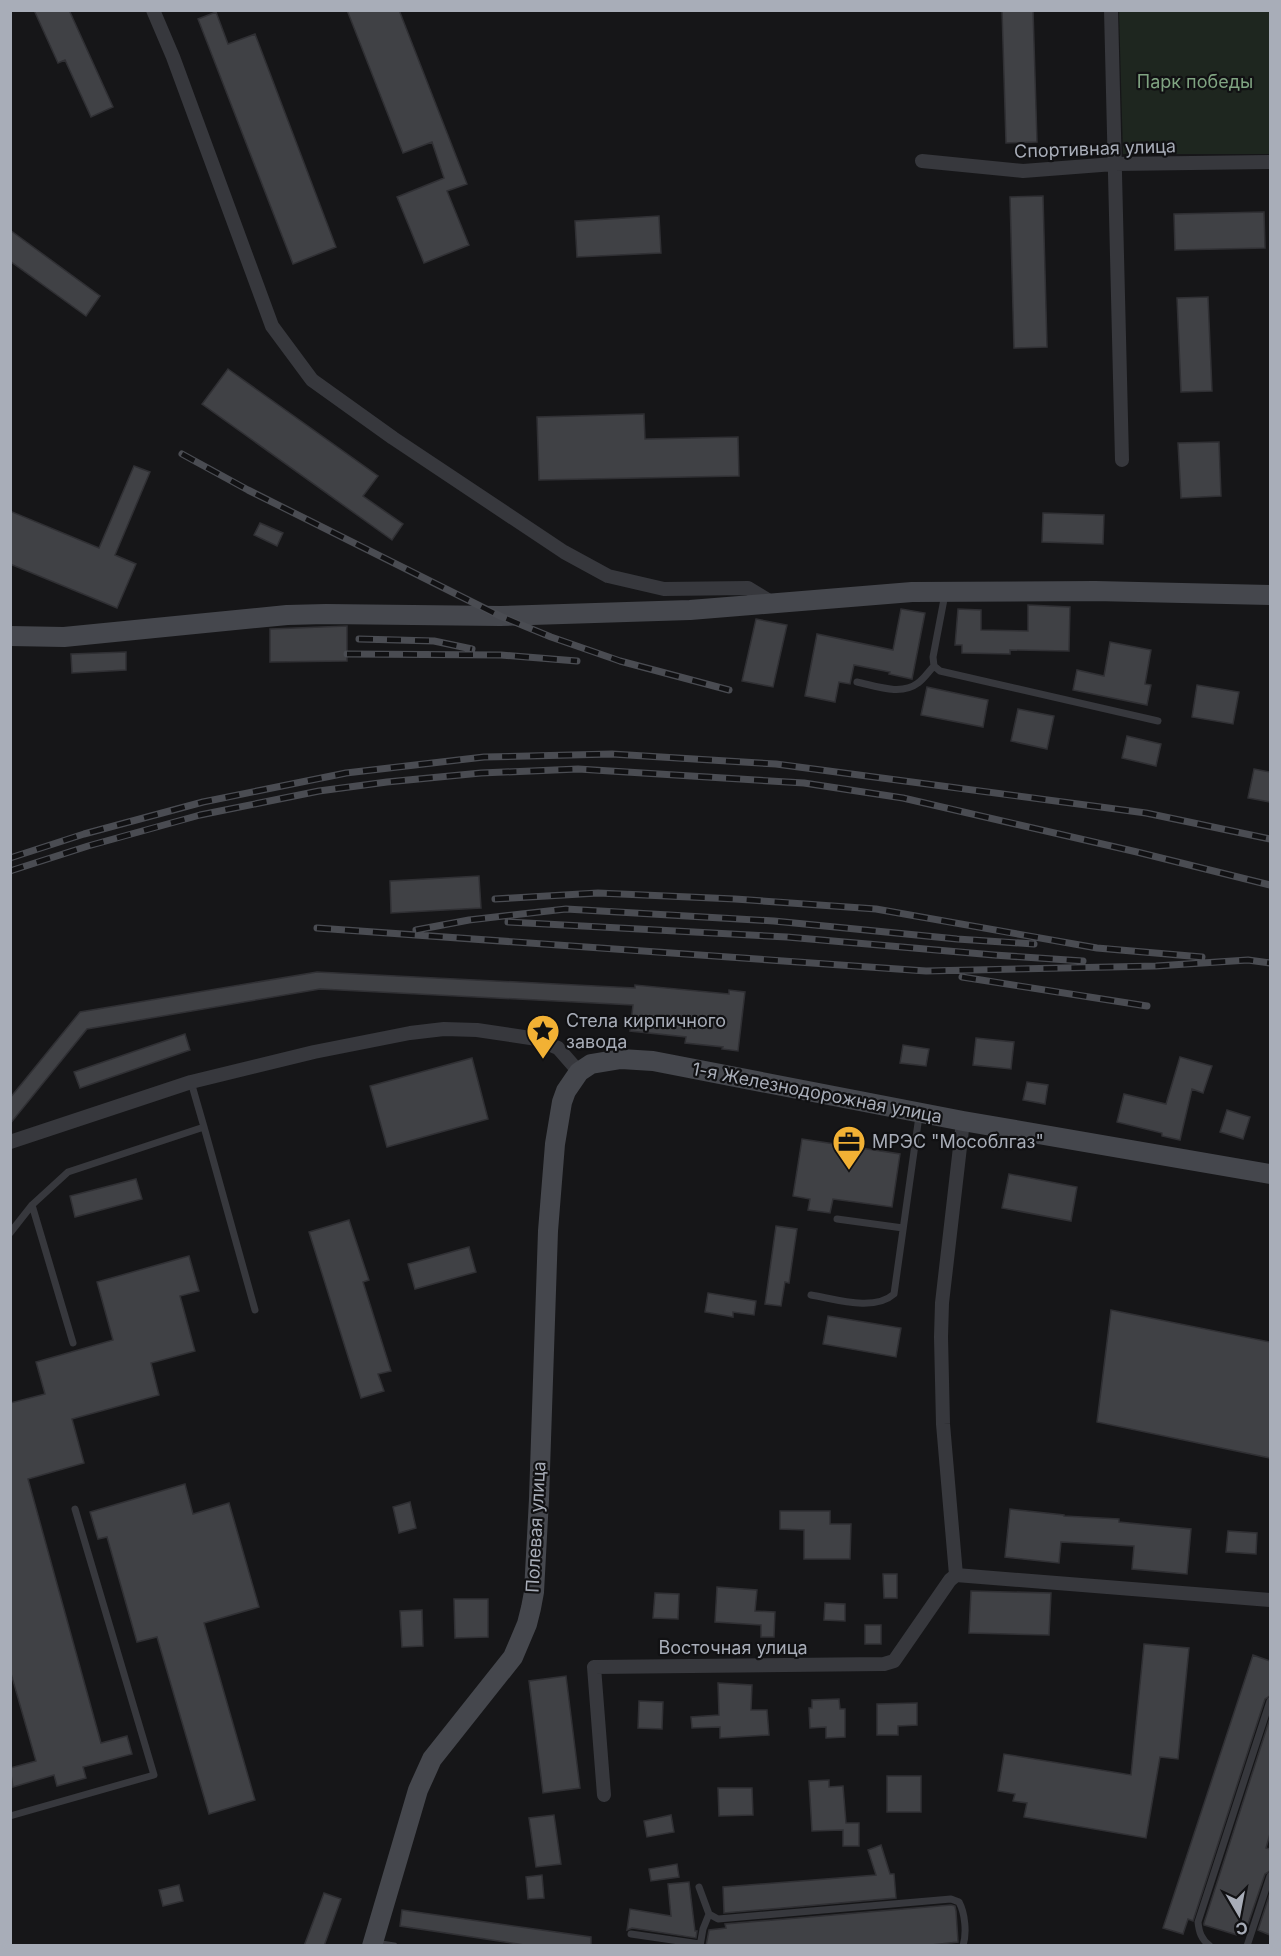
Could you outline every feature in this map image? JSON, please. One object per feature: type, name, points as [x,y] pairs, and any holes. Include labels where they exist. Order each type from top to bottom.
[{"type":"main road","points":[[10,636],[64,637],[287,615],[512,615],[690,610],[912,592],[1095,591],[1270,595]]},
{"type":"main road","name":"1-я Железнодорожная улица","points":[[579,1072],[591,1064],[604,1061],[632,1059],[653,1061],[919,1113],[1270,1174]]},
{"type":"main road","name":"Полевая улица","points":[[372,1944],[418,1790],[432,1759],[513,1657],[531,1608],[539,1510],[548,1231],[555,1144],[562,1102],[579,1072]]},
{"type":"street","points":[[153,10],[173,57],[272,326],[312,380],[393,438],[564,552],[608,576],[664,589],[748,588],[771,602]]},
{"type":"street","points":[[1111,10],[1122,460]]},
{"type":"street","name":"Спортивная улица","points":[[922,161],[1023,171],[1114,164],[1270,162]]},
{"type":"street","points":[[10,1142],[191,1082],[324,1050],[410,1033],[444,1029],[477,1030],[537,1039],[558,1048],[579,1072]]},
{"type":"street","points":[[963,1121],[942,1303],[941,1337],[943,1424],[956,1575],[1270,1600]]},
{"type":"street","name":"Восточная улица","points":[[604,1795],[594,1667],[884,1664],[894,1661],[950,1580],[956,1575]]},
{"type":"lane","points":[[945,592],[933,657],[934,666],[940,671],[1158,721]]},
{"type":"lane","points":[[857,682],[901,690],[911,688],[920,682],[934,666]]},
{"type":"lane","points":[[191,1082],[255,1310]]},
{"type":"lane","points":[[811,1295],[868,1304],[888,1300],[894,1294],[919,1113]]},
{"type":"lane","points":[[10,1233],[32,1205],[68,1172],[204,1127]]},
{"type":"lane","points":[[32,1205],[73,1343]]},
{"type":"lane","points":[[837,1219],[903,1228]]},
{"type":"lane","points":[[10,1816],[154,1775],[75,1509]]},
{"type":"lane","points":[[1210,1946],[1204,1941],[1199,1931],[1198,1922],[1270,1701]]},
{"type":"lane","points":[[1247,1946],[1270,1876]]},
{"type":"lane","points":[[699,1887],[709,1914],[718,1919],[951,1899],[959,1902],[962,1908],[965,1936],[963,1946]]},
{"type":"lane","points":[[631,1934],[700,1945],[709,1914]]},
{"type":"lane","points":[[372,1944],[394,1946]]},
{"type":"green space","name":"Парк победы","points":[[1119,11],[1270,11],[1270,154],[1123,154]]},
{"type":"building","points":[[34,10],[69,10],[113,107],[91,117],[65,60],[58,63]]},
{"type":"building","points":[[347,10],[399,10],[467,184],[447,191],[469,245],[424,263],[397,197],[444,178],[432,142],[403,153]]},
{"type":"building","points":[[1002,10],[1033,10],[1037,142],[1006,143]]},
{"type":"building","points":[[216,12],[228,44],[255,34],[336,247],[293,264],[198,19]]},
{"type":"building","points":[[1043,196],[1047,347],[1014,348],[1010,197]]},
{"type":"building","points":[[1264,212],[1265,248],[1175,250],[1174,214]]},
{"type":"building","points":[[659,216],[661,253],[577,257],[575,221]]},
{"type":"building","points":[[10,230],[100,296],[86,316],[10,261]]},
{"type":"building","points":[[1208,297],[1212,391],[1181,392],[1177,298]]},
{"type":"building","points":[[228,369],[378,476],[363,496],[403,524],[392,540],[202,404]]},
{"type":"building","points":[[644,414],[645,439],[738,437],[739,476],[539,480],[537,417]]},
{"type":"building","points":[[1219,442],[1221,496],[1181,498],[1178,443]]},
{"type":"building","points":[[134,466],[150,472],[115,555],[136,564],[117,608],[10,564],[10,511],[99,548]]},
{"type":"building","points":[[1043,513],[1104,515],[1103,544],[1042,542]]},
{"type":"building","points":[[260,523],[283,533],[277,546],[254,535]]},
{"type":"building","points":[[1028,605],[1070,607],[1069,651],[1010,650],[1010,654],[962,653],[962,645],[955,645],[958,609],[981,610],[981,630],[1028,631]]},
{"type":"building","points":[[901,609],[925,613],[912,679],[854,665],[850,684],[839,682],[835,702],[805,696],[817,634],[893,650]]},
{"type":"building","points":[[756,619],[787,625],[773,687],[742,681]]},
{"type":"building","points":[[347,626],[347,661],[270,662],[270,629]]},
{"type":"building","points":[[1110,642],[1151,650],[1145,684],[1151,685],[1147,705],[1073,690],[1077,670],[1104,676]]},
{"type":"building","points":[[126,652],[126,670],[72,673],[71,654]]},
{"type":"building","points":[[1197,685],[1239,692],[1233,724],[1192,717]]},
{"type":"building","points":[[927,687],[988,700],[983,727],[921,715]]},
{"type":"building","points":[[1018,709],[1054,716],[1047,749],[1011,741]]},
{"type":"building","points":[[1127,736],[1161,744],[1156,766],[1122,758]]},
{"type":"building","points":[[1254,769],[1270,772],[1270,802],[1248,798]]},
{"type":"building","points":[[479,876],[481,908],[391,913],[390,881]]},
{"type":"building","points":[[317,972],[635,988],[635,985],[729,994],[729,990],[745,992],[738,1051],[685,1043],[686,1037],[630,1031],[633,1005],[320,989],[87,1029],[10,1124],[10,1098],[80,1012]]},
{"type":"building","points":[[185,1034],[190,1050],[80,1088],[74,1072]]},
{"type":"building","points":[[976,1038],[1014,1042],[1011,1069],[973,1065]]},
{"type":"building","points":[[903,1045],[929,1049],[926,1066],[900,1063]]},
{"type":"building","points":[[1180,1057],[1212,1066],[1203,1093],[1192,1089],[1180,1140],[1117,1122],[1124,1094],[1166,1104]]},
{"type":"building","points":[[472,1058],[488,1119],[387,1147],[370,1086]]},
{"type":"building","points":[[1027,1082],[1048,1085],[1045,1104],[1023,1100]]},
{"type":"building","points":[[1227,1110],[1250,1117],[1243,1139],[1220,1132]]},
{"type":"building","points":[[802,1139],[900,1154],[892,1207],[833,1199],[830,1213],[808,1210],[810,1199],[793,1196]]},
{"type":"building","points":[[1009,1174],[1077,1187],[1071,1221],[1002,1208]]},
{"type":"building","points":[[136,1179],[142,1199],[75,1217],[70,1196]]},
{"type":"building","points":[[349,1220],[369,1280],[363,1282],[391,1371],[378,1374],[384,1391],[361,1398],[309,1232]]},
{"type":"building","points":[[776,1226],[797,1229],[789,1283],[785,1282],[781,1306],[765,1304]]},
{"type":"building","points":[[469,1247],[476,1272],[415,1289],[408,1264]]},
{"type":"building","points":[[189,1256],[199,1291],[180,1296],[195,1351],[151,1363],[159,1395],[72,1419],[84,1463],[28,1479],[101,1743],[127,1736],[132,1754],[83,1767],[86,1778],[57,1786],[54,1775],[13,1787],[10,1768],[36,1761],[10,1670],[10,1403],[45,1394],[36,1362],[113,1340],[97,1282]]},
{"type":"building","points":[[708,1293],[756,1301],[754,1315],[733,1312],[733,1317],[705,1312]]},
{"type":"building","points":[[1111,1310],[1270,1342],[1270,1458],[1097,1422]]},
{"type":"building","points":[[828,1316],[901,1328],[896,1357],[823,1344]]},
{"type":"building","points":[[185,1484],[193,1514],[229,1503],[259,1607],[204,1623],[255,1800],[209,1814],[157,1637],[137,1642],[107,1537],[98,1539],[90,1512]]},
{"type":"building","points":[[410,1502],[416,1528],[399,1533],[393,1507]]},
{"type":"building","points":[[1010,1509],[1064,1516],[1119,1519],[1119,1522],[1191,1529],[1187,1574],[1132,1569],[1134,1546],[1061,1542],[1059,1563],[1005,1557]]},
{"type":"building","points":[[780,1511],[830,1511],[830,1524],[851,1524],[850,1559],[804,1559],[804,1530],[780,1529]]},
{"type":"building","points":[[1228,1531],[1257,1533],[1256,1554],[1226,1552]]},
{"type":"building","points":[[883,1574],[897,1574],[897,1598],[884,1598]]},
{"type":"building","points":[[717,1587],[757,1590],[755,1611],[775,1612],[774,1637],[761,1637],[761,1625],[715,1622]]},
{"type":"building","points":[[971,1591],[1051,1593],[1049,1635],[969,1633]]},
{"type":"building","points":[[655,1593],[679,1594],[678,1619],[653,1618]]},
{"type":"building","points":[[454,1599],[488,1599],[488,1637],[455,1638]]},
{"type":"building","points":[[825,1603],[845,1604],[845,1621],[824,1620]]},
{"type":"building","points":[[422,1610],[423,1646],[402,1647],[400,1611]]},
{"type":"building","points":[[865,1625],[881,1625],[881,1644],[865,1644]]},
{"type":"building","points":[[1144,1644],[1189,1648],[1178,1759],[1160,1757],[1146,1838],[1024,1817],[1027,1803],[1013,1801],[1015,1794],[998,1791],[1004,1754],[1131,1775]]},
{"type":"building","points":[[1253,1655],[1270,1661],[1270,1696],[1265,1699],[1193,1921],[1188,1919],[1183,1934],[1163,1928]]},
{"type":"building","points":[[566,1676],[580,1788],[543,1793],[529,1681]]},
{"type":"building","points":[[718,1683],[752,1685],[751,1710],[767,1710],[769,1735],[720,1738],[720,1727],[692,1728],[691,1717],[719,1715]]},
{"type":"building","points":[[839,1699],[840,1709],[845,1709],[845,1737],[826,1738],[826,1727],[810,1728],[809,1708],[812,1708],[812,1700]]},
{"type":"building","points":[[639,1701],[663,1702],[662,1729],[638,1728]]},
{"type":"building","points":[[917,1703],[917,1725],[898,1726],[898,1735],[877,1735],[877,1704]]},
{"type":"building","points":[[1270,1718],[1270,1834],[1266,1848],[1270,1849],[1270,1871],[1265,1874],[1247,1927],[1241,1925],[1237,1935],[1204,1925],[1204,1923]]},
{"type":"building","points":[[887,1776],[921,1776],[921,1812],[887,1812]]},
{"type":"building","points":[[829,1780],[829,1787],[843,1786],[846,1823],[859,1823],[859,1846],[843,1846],[843,1830],[812,1831],[809,1781]]},
{"type":"building","points":[[718,1788],[752,1788],[753,1815],[719,1816]]},
{"type":"building","points":[[554,1815],[561,1864],[536,1867],[529,1818]]},
{"type":"building","points":[[671,1815],[674,1832],[647,1837],[644,1821]]},
{"type":"building","points":[[881,1845],[890,1874],[894,1874],[896,1898],[724,1913],[723,1887],[876,1875],[868,1850]]},
{"type":"building","points":[[677,1864],[679,1877],[651,1881],[649,1869]]},
{"type":"building","points":[[542,1875],[544,1898],[528,1899],[526,1877]]},
{"type":"building","points":[[689,1882],[695,1931],[697,1931],[696,1938],[632,1928],[627,1930],[630,1909],[671,1916],[668,1884]]},
{"type":"building","points":[[179,1885],[183,1901],[163,1906],[159,1890]]},
{"type":"building","points":[[324,1893],[341,1899],[324,1946],[304,1946]]},
{"type":"building","points":[[1270,1893],[1270,1935],[1258,1930]]},
{"type":"building","points":[[955,1906],[956,1911],[958,1942],[922,1946],[706,1946],[709,1930],[726,1928],[725,1924]]},
{"type":"building","points":[[402,1910],[591,1937],[591,1946],[531,1946],[400,1926]]},
{"type":"railway","points":[[182,454],[248,490],[500,616],[620,661],[729,690]]},
{"type":"railway","points":[[359,639],[434,641],[472,649]]},
{"type":"railway","points":[[347,654],[501,655],[577,661]]},
{"type":"railway","points":[[10,858],[84,834],[203,802],[346,773],[484,757],[612,754],[776,764],[1146,813],[1270,839]]},
{"type":"railway","points":[[10,871],[88,846],[200,815],[319,791],[481,773],[578,769],[804,783],[903,798],[1270,885]]},
{"type":"railway","points":[[495,899],[598,893],[735,899],[876,909],[1097,948],[1202,957]]},
{"type":"railway","points":[[416,930],[469,920],[566,909],[774,921],[957,939],[1034,944]]},
{"type":"railway","points":[[508,922],[787,937],[1083,961]]},
{"type":"railway","points":[[317,928],[926,971],[1156,966],[1248,960],[1270,963]]},
{"type":"railway","points":[[962,977],[1147,1006]]},
{"type":"place","name":"Стела кирпичного завода","points":[[543,1060]]},
{"type":"place","name":"МРЭС \"Мособлгаз\"","points":[[849,1171]]}]
